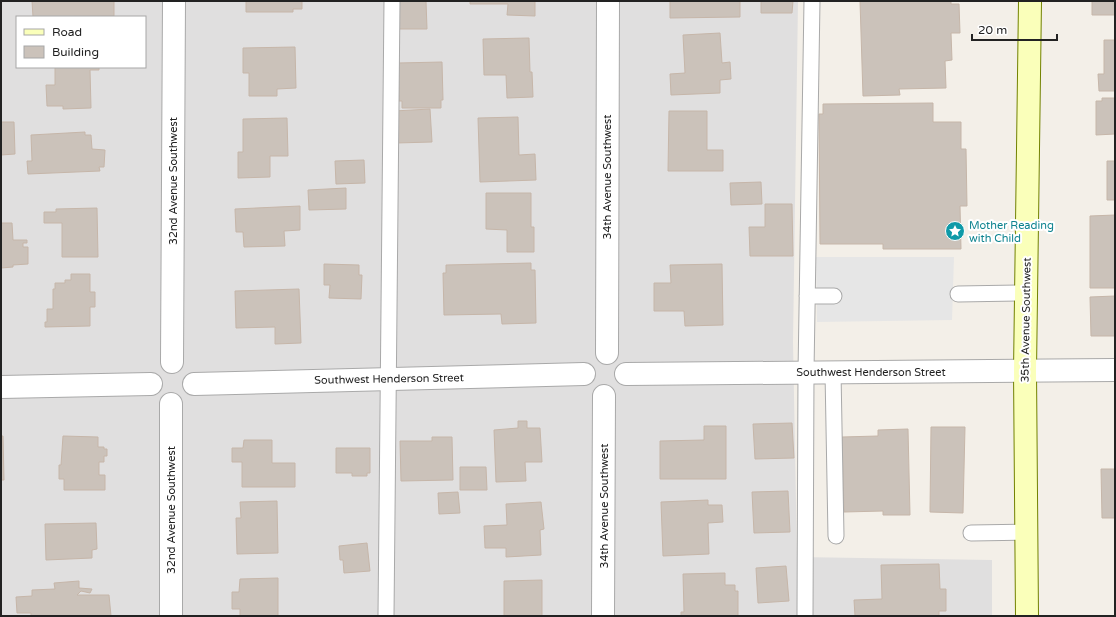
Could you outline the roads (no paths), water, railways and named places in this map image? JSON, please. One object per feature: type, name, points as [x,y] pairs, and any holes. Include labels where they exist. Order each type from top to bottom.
[{"type":"main road","name":"35th Avenue Southwest","points":[[1026,616],[1025,371],[1030,1]]},
{"type":"street","name":"32nd Avenue Southwest","points":[[172,362],[174,1]]},
{"type":"street","name":"34th Avenue Southwest","points":[[607,353],[608,1]]},
{"type":"street","points":[[607,353],[617,357],[622,362],[626,374],[622,387],[611,395],[604,396],[597,394],[586,385],[584,374],[586,364],[590,359],[596,355],[607,353]]},
{"type":"street","points":[[172,362],[185,366],[193,377],[194,384],[185,401],[171,404],[158,399],[151,384],[154,372],[159,366],[172,362]]},
{"type":"street","name":"Southwest Henderson Street","points":[[626,374],[1115,370]]},
{"type":"street","name":"Southwest Henderson Street","points":[[194,384],[584,374]]},
{"type":"street","points":[[1,387],[151,384]]},
{"type":"street","name":"34th Avenue Southwest","points":[[603,616],[604,396]]},
{"type":"street","name":"32nd Avenue Southwest","points":[[171,404],[171,616]]},
{"type":"lane","points":[[386,616],[392,1]]},
{"type":"lane","points":[[805,616],[806,372],[812,1]]},
{"type":"lane","points":[[958,294],[1026,293]]},
{"type":"lane","points":[[807,296],[834,296]]},
{"type":"lane","points":[[833,372],[836,536]]},
{"type":"lane","points":[[971,533],[1026,532]]},
{"type":"place","name":"Mother Reading with Child","points":[[955,231]]}]
